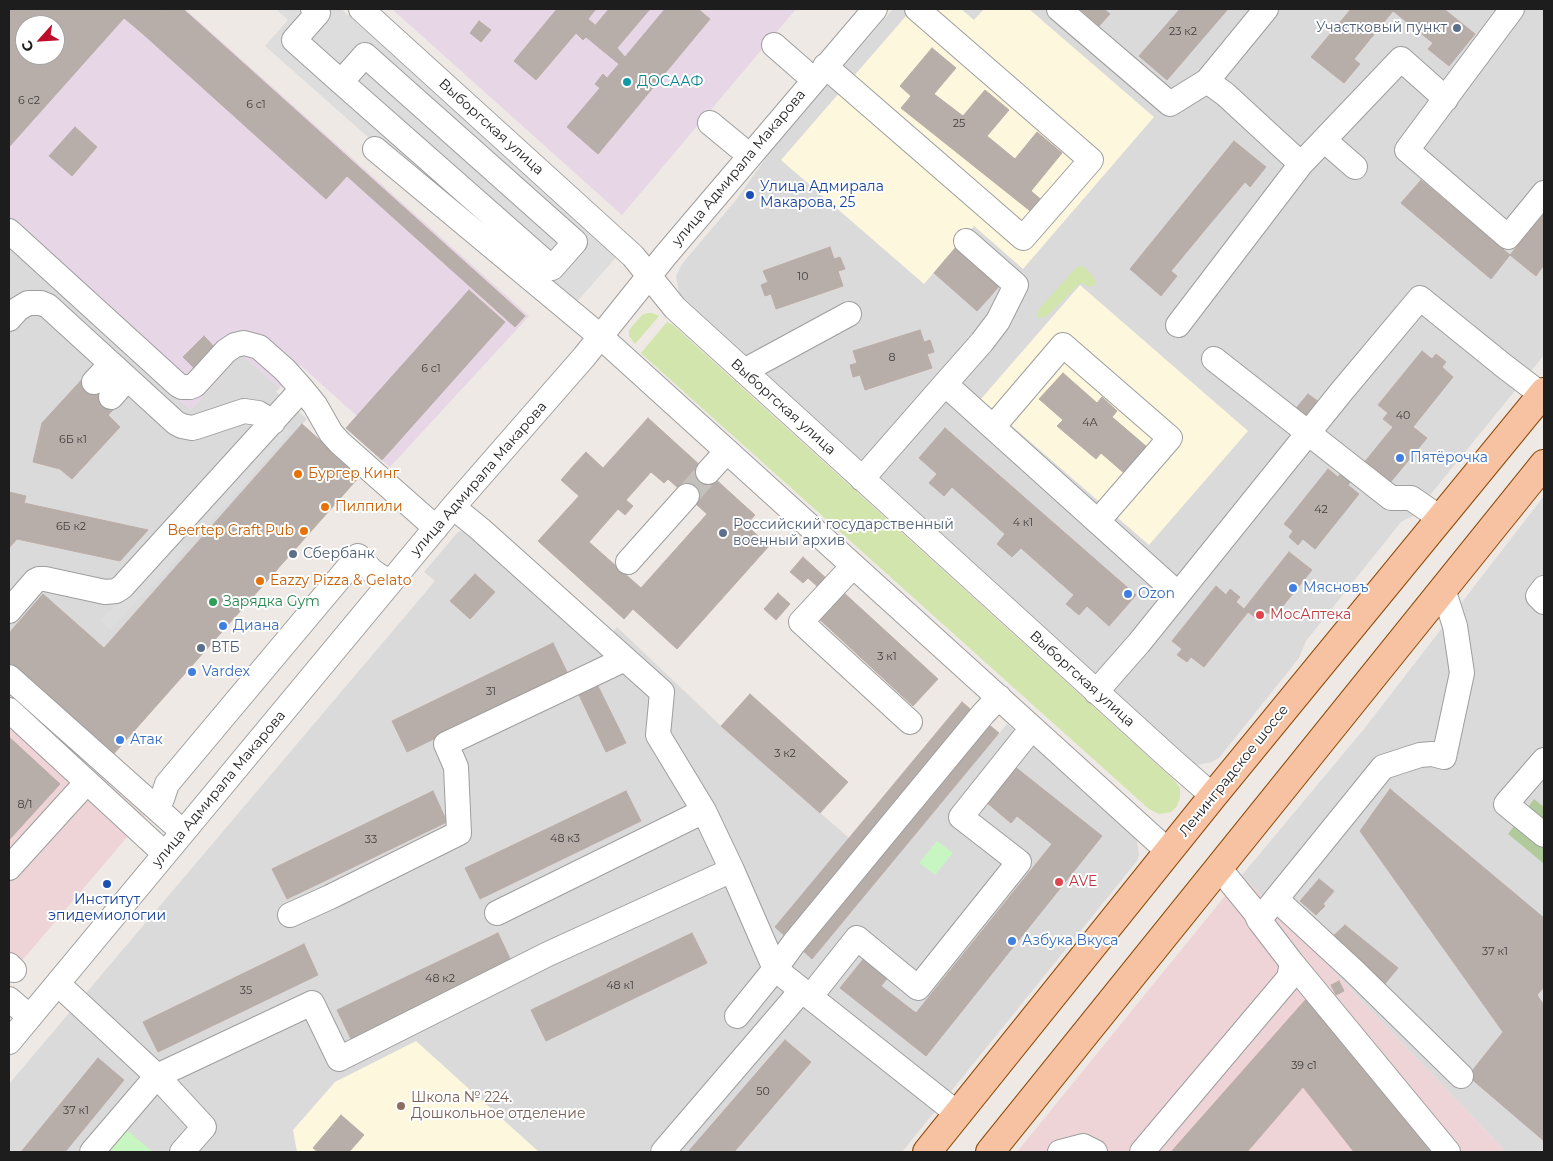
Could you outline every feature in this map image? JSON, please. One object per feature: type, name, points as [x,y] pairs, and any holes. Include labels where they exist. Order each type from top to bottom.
[{"type":"main road","name":"Ленинградское шоссе","points":[[927,1152],[1213,796],[1543,393]]},
{"type":"main road","points":[[990,1152],[1544,464]]},
{"type":"street","points":[[313,9],[318,13],[294,40],[552,268],[575,242],[365,56],[342,82]]},
{"type":"street","name":"Выборгская улица","points":[[361,9],[633,256],[675,308],[1096,692],[1213,796]]},
{"type":"street","name":"улица Адмирала Макарова","points":[[9,1042],[453,507],[601,337],[671,249],[874,9]]},
{"type":"street","points":[[774,45],[819,73],[1023,238],[1091,160],[917,9]]},
{"type":"street","points":[[1059,9],[1170,104],[1207,81],[1266,9]]},
{"type":"street","points":[[1512,9],[1407,150],[1508,237],[1544,193]]},
{"type":"street","points":[[1178,324],[1301,164],[1401,59],[1446,98]]},
{"type":"street","points":[[1207,81],[1225,94],[1301,164]]},
{"type":"street","points":[[710,122],[750,156]]},
{"type":"street","points":[[1324,140],[1355,167]]},
{"type":"street","points":[[489,165],[509,143]]},
{"type":"street","points":[[374,149],[601,337],[1169,852]]},
{"type":"street","points":[[9,231],[182,387],[195,385],[226,351],[235,345],[252,344],[264,351],[302,389],[331,433],[340,443],[436,528]]},
{"type":"street","points":[[862,479],[982,342],[998,321],[1016,285],[966,241]]},
{"type":"street","points":[[60,318],[80,296]]},
{"type":"street","points":[[1096,692],[1139,643],[1420,298],[1504,366],[1543,393]]},
{"type":"street","points":[[9,319],[22,305],[34,302],[48,306],[176,424],[192,428],[244,411],[258,413],[273,422]]},
{"type":"street","points":[[744,371],[849,314]]},
{"type":"street","points":[[993,427],[1063,345],[1170,438],[1098,521]]},
{"type":"street","points":[[1214,359],[1391,498],[1411,498],[1440,518]]},
{"type":"street","points":[[102,389],[119,371]]},
{"type":"street","points":[[945,384],[1178,594]]},
{"type":"street","points":[[9,610],[39,579],[105,592],[116,591],[122,587],[302,389]]},
{"type":"street","points":[[708,472],[727,451]]},
{"type":"street","points":[[628,562],[687,496]]},
{"type":"street","points":[[453,507],[662,692],[658,735],[704,811],[775,969],[958,1114]]},
{"type":"street","points":[[156,808],[162,799],[167,784],[358,556],[372,571],[390,583]]},
{"type":"street","points":[[853,566],[801,622],[910,722]]},
{"type":"street","points":[[1544,588],[1538,596],[1544,602]]},
{"type":"street","points":[[1259,920],[1383,767],[1420,755],[1432,754],[1444,757],[1462,673],[1455,626],[1443,589]]},
{"type":"street","points":[[290,916],[459,833],[456,768],[446,744],[625,659]]},
{"type":"street","points":[[9,676],[184,832]]},
{"type":"street","points":[[737,1016],[794,943],[983,714],[999,698]]},
{"type":"street","points":[[9,710],[165,854]]},
{"type":"street","points":[[663,1152],[856,938],[918,988],[1019,862],[961,817],[1032,728]]},
{"type":"street","points":[[1544,760],[1506,804],[1544,835]]},
{"type":"street","points":[[9,868],[87,782]]},
{"type":"street","points":[[497,913],[704,811]]},
{"type":"street","points":[[1219,868],[1255,912],[1292,963],[1448,1152]]},
{"type":"street","points":[[92,1152],[156,1076],[312,1003],[339,1059],[548,954],[732,870]]},
{"type":"street","points":[[1276,899],[1370,986],[1461,1076]]},
{"type":"street","points":[[1142,1152],[1290,978],[1292,963]]},
{"type":"street","points":[[58,984],[156,1076],[204,1127],[182,1152]]},
{"type":"street","points":[[9,999],[30,1017]]},
{"type":"street","points":[[1060,1152],[1083,1146],[1095,1152]]},
{"type":"shaded area","points":[[9,9],[185,9],[529,316],[390,467],[346,428],[357,416],[300,365],[280,388],[241,354],[191,410],[9,248]]},
{"type":"shaded area","points":[[276,9],[341,9],[619,254],[567,313],[265,46],[288,20]]},
{"type":"shaded area","points":[[392,9],[796,9],[622,215]]},
{"type":"shaded area","points":[[893,9],[1544,9],[1544,355],[1413,516],[1401,522],[1306,641],[1299,658],[1219,758],[1212,762],[1197,765],[1189,761],[679,293],[676,276],[682,264],[736,200],[773,148]]},
{"type":"shaded area","points":[[912,9],[961,9],[974,20],[984,9],[1029,9],[1154,117],[1023,269],[974,226],[924,284],[781,160]]},
{"type":"shaded area","points":[[9,248],[191,410],[241,354],[280,388],[276,392],[307,419],[104,648],[43,595],[9,633]]},
{"type":"shaded area","points":[[1080,285],[1248,431],[1149,545],[981,399]]},
{"type":"shaded area","points":[[280,420],[292,431],[194,541],[183,530]]},
{"type":"shaded area","points":[[1544,496],[1544,807],[1534,800],[1508,834],[1544,864],[1544,1152],[1506,1152],[1242,875],[1364,729]]},
{"type":"shaded area","points":[[465,530],[601,645],[617,627],[721,726],[849,838],[813,958],[1007,724],[1131,830],[1136,837],[1138,847],[1139,855],[1137,861],[902,1152],[9,1152],[9,1084],[435,581],[424,572],[458,532]]},
{"type":"shaded area","points":[[174,537],[187,548],[141,600],[139,599],[111,630],[101,621]]},
{"type":"shaded area","points":[[9,687],[84,754],[81,759],[145,816],[9,976]]},
{"type":"shaded area","points":[[1242,875],[1506,1152],[1017,1152]]},
{"type":"shaded area","name":"Школа № 224. Дошкольное отделение","points":[[416,1041],[539,1152],[297,1152],[293,1130],[335,1082]]},
{"type":"green space","points":[[1079,266],[1084,267],[1090,273],[1096,281],[1095,285],[1090,287],[1082,283],[1078,285],[1047,316],[1038,318],[1037,313],[1039,309]]},
{"type":"green space","points":[[647,313],[659,316],[635,344],[629,336],[629,330],[642,315]]},
{"type":"green space","points":[[667,322],[673,325],[1174,780],[1180,788],[1180,798],[1177,806],[1171,812],[1159,814],[1149,809],[644,356],[641,353]]},
{"type":"green space","points":[[1534,799],[1544,807],[1544,864],[1508,834]]},
{"type":"green space","points":[[937,841],[953,853],[935,875],[919,863]]},
{"type":"green space","points":[[122,1126],[153,1152],[101,1152]]},
{"type":"building","points":[[9,9],[166,9],[143,34],[124,18],[9,147]]},
{"type":"building","points":[[166,9],[183,9],[525,316],[515,327],[347,176],[326,199],[143,34]]},
{"type":"building","name":"ДОСААФ","points":[[557,9],[596,9],[588,19],[595,25],[593,28],[609,9],[650,9],[617,48],[625,57],[665,9],[698,9],[710,19],[598,154],[567,127],[600,88],[595,84],[603,74],[607,78],[619,64],[586,37],[583,40],[576,33],[536,80],[514,61]]},
{"type":"building","points":[[1082,9],[1104,9],[1110,14],[1099,26]]},
{"type":"building","points":[[1180,9],[1228,9],[1167,80],[1139,56]]},
{"type":"building","points":[[1351,9],[1444,9],[1475,34],[1449,66],[1428,49],[1433,43],[1393,11],[1354,59],[1360,64],[1344,83],[1311,57]]},
{"type":"building","points":[[479,21],[491,30],[481,42],[470,33]]},
{"type":"building","points":[[932,48],[956,68],[934,94],[963,116],[985,90],[1009,110],[987,136],[1015,159],[1037,132],[1062,153],[1031,191],[1044,202],[1034,214],[901,108],[911,96],[900,86]]},
{"type":"building","points":[[75,127],[97,147],[72,176],[49,156]]},
{"type":"building","points":[[1234,141],[1266,167],[1250,187],[1245,182],[1171,271],[1177,276],[1161,296],[1130,269]]},
{"type":"building","points":[[1421,180],[1510,255],[1491,279],[1401,203]]},
{"type":"building","points":[[1544,213],[1544,265],[1536,276],[1510,255]]},
{"type":"building","points":[[830,247],[834,259],[840,257],[845,269],[838,271],[843,286],[776,309],[771,294],[765,296],[761,285],[768,282],[763,271]]},
{"type":"building","points":[[956,247],[1000,285],[989,298],[945,260]]},
{"type":"building","points":[[945,260],[989,298],[977,311],[934,273]]},
{"type":"building","points":[[469,290],[505,322],[382,460],[346,428]]},
{"type":"building","points":[[920,330],[924,342],[930,340],[934,352],[927,354],[932,368],[865,390],[860,375],[853,377],[850,365],[857,363],[853,351]]},
{"type":"building","points":[[204,336],[219,352],[199,373],[183,357]]},
{"type":"building","points":[[1422,351],[1432,359],[1436,354],[1446,362],[1442,367],[1453,377],[1413,427],[1427,438],[1389,484],[1363,464],[1393,427],[1383,419],[1388,413],[1378,405]]},
{"type":"building","points":[[1063,373],[1097,403],[1102,397],[1117,411],[1112,417],[1147,447],[1124,473],[1101,453],[1096,459],[1057,426],[1063,420],[1039,399]]},
{"type":"building","points":[[86,375],[119,404],[108,415],[120,427],[72,479],[60,469],[33,462],[42,423]]},
{"type":"building","points":[[1308,394],[1319,402],[1303,422],[1292,413]]},
{"type":"building","name":"Российский государственный военный архив","points":[[648,418],[755,515],[746,525],[769,546],[677,649],[633,609],[624,619],[538,541],[579,496],[561,480],[574,465],[586,452],[603,468]],"holes":[[[651,472],[664,483],[668,479],[707,514],[641,588],[589,542],[618,509],[625,515],[633,506],[626,500]]]},
{"type":"building","points":[[302,424],[360,476],[111,757],[9,666],[9,633],[43,594],[104,648]]},
{"type":"building","points":[[945,428],[1136,595],[1109,626],[1087,606],[1079,615],[1066,604],[1074,595],[1021,548],[1012,557],[997,544],[1005,534],[952,487],[944,496],[929,483],[937,474],[919,458]]},
{"type":"building","points":[[1328,469],[1338,477],[1342,472],[1352,480],[1348,485],[1359,494],[1315,549],[1303,539],[1298,545],[1289,537],[1293,531],[1284,524]]},
{"type":"building","points":[[9,492],[26,496],[24,503],[148,530],[120,561],[17,539],[9,548]]},
{"type":"building","points":[[1289,552],[1312,570],[1274,617],[1267,612],[1260,621],[1248,612],[1204,667],[1191,657],[1187,662],[1177,655],[1182,649],[1172,641],[1216,586],[1226,595],[1230,589],[1240,597],[1236,602],[1244,609]]},
{"type":"building","points":[[803,557],[827,579],[819,588],[808,578],[803,583],[790,572]]},
{"type":"building","points":[[475,574],[495,592],[470,619],[450,601]]},
{"type":"building","points":[[842,591],[938,679],[913,706],[818,618]]},
{"type":"building","points":[[778,593],[790,604],[776,620],[764,609]]},
{"type":"building","points":[[553,643],[568,674],[407,752],[392,721]]},
{"type":"building","points":[[598,686],[626,743],[606,752],[579,695]]},
{"type":"building","points":[[750,694],[848,782],[820,813],[721,726]]},
{"type":"building","points":[[962,702],[975,713],[787,938],[775,927]]},
{"type":"building","points":[[987,723],[999,733],[812,959],[800,948]]},
{"type":"building","points":[[9,737],[60,784],[9,840]]},
{"type":"building","points":[[1014,766],[1102,836],[926,1056],[840,988],[865,957],[889,976],[881,986],[916,1013],[1052,844],[1017,816],[1011,823],[986,802]]},
{"type":"building","points":[[1390,789],[1544,918],[1544,987],[1537,995],[1544,1005],[1544,1141],[1468,1076],[1503,1032],[1360,831]]},
{"type":"building","points":[[433,791],[447,822],[287,899],[272,869]]},
{"type":"building","points":[[626,791],[641,821],[480,899],[465,868]]},
{"type":"building","points":[[1319,879],[1334,891],[1323,904],[1325,906],[1316,915],[1300,901]]},
{"type":"building","points":[[1345,925],[1398,968],[1384,985],[1329,940]]},
{"type":"building","points":[[498,933],[512,963],[352,1041],[337,1010]]},
{"type":"building","points":[[692,933],[707,963],[546,1041],[531,1010]]},
{"type":"building","points":[[304,944],[318,975],[158,1052],[143,1022]]},
{"type":"building","points":[[1339,981],[1344,991],[1336,995],[1331,985]]},
{"type":"building","points":[[1308,997],[1343,1045],[1432,1152],[1354,1152],[1303,1087],[1247,1152],[1171,1152]]},
{"type":"building","points":[[785,1040],[811,1062],[734,1152],[688,1152]]},
{"type":"building","points":[[98,1058],[124,1080],[65,1152],[21,1152]]},
{"type":"building","points":[[341,1115],[364,1135],[349,1152],[318,1152],[313,1148]]},
{"type":"tunnel","points":[[687,496],[708,472]]},
{"type":"place","name":"Участковый пункт","points":[[1457,28]]},
{"type":"place","name":"ДОСААФ","points":[[627,82]]},
{"type":"place","name":"Улица Адмирала Макарова, 25","points":[[750,195]]},
{"type":"place","name":"Пятёрочка","points":[[1400,458]]},
{"type":"place","name":"Бургер Кинг","points":[[298,474]]},
{"type":"place","name":"Пилпили","points":[[325,507]]},
{"type":"place","name":"Beertep Craft Pub","points":[[304,531]]},
{"type":"place","name":"Российский государственный военный архив","points":[[723,533]]},
{"type":"place","name":"Сбербанк","points":[[293,554]]},
{"type":"place","name":"Eazzy Pizza & Gelato","points":[[260,581]]},
{"type":"place","name":"Мясновъ","points":[[1293,588]]},
{"type":"place","name":"Ozon","points":[[1128,594]]},
{"type":"place","name":"Зарядка Gym","points":[[213,602]]},
{"type":"place","name":"МосАптека","points":[[1260,615]]},
{"type":"place","name":"Диана","points":[[223,626]]},
{"type":"place","name":"ВТБ","points":[[201,648]]},
{"type":"place","name":"Vardex","points":[[192,672]]},
{"type":"place","name":"Атак","points":[[120,740]]},
{"type":"place","name":"AVE","points":[[1059,882]]},
{"type":"place","name":"Институт эпидемиологии","points":[[107,884]]},
{"type":"place","name":"Азбука Вкуса","points":[[1012,941]]},
{"type":"place","name":"Школа № 224. Дошкольное отделение","points":[[401,1106]]}]
